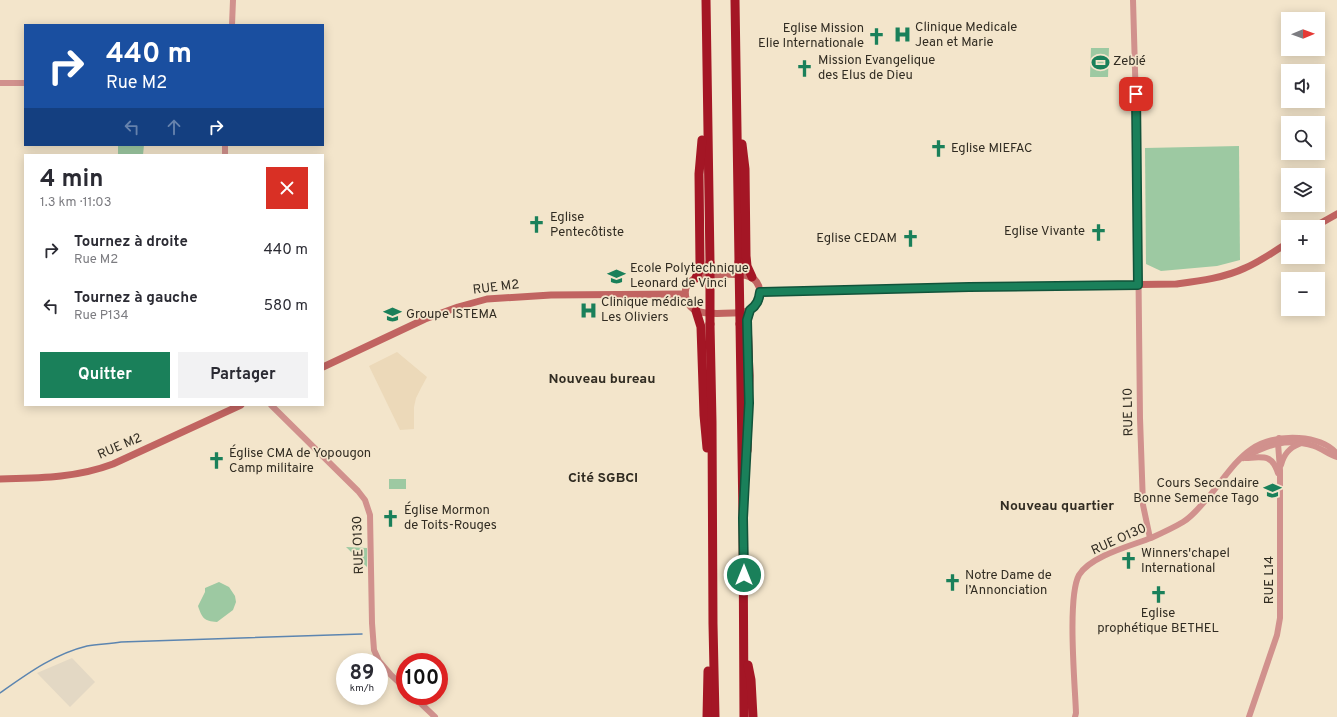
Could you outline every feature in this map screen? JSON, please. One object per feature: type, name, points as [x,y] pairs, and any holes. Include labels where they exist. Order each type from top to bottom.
[{"type":"highway","points":[[706,0],[715,717]]},
{"type":"highway","points":[[735,0],[743,518],[744,717]]},
{"type":"highway","points":[[696,278],[700,264],[699,174],[706,69]]},
{"type":"highway","points":[[736,71],[745,169],[746,256],[747,266],[752,277]]},
{"type":"highway","points":[[743,518],[749,403],[747,320],[750,310]]},
{"type":"highway","points":[[696,311],[701,327],[704,415],[712,518]]},
{"type":"highway","points":[[707,717],[708,676],[713,624]]},
{"type":"highway","points":[[744,646],[751,680],[753,717]]},
{"type":"main road","points":[[1325,221],[1337,214]]},
{"type":"main road","points":[[760,292],[1176,284],[1208,280],[1232,274],[1257,263],[1281,248]]},
{"type":"main road","points":[[702,275],[741,275],[752,277],[759,287],[760,292],[758,301],[754,307],[743,313],[708,314],[696,311],[689,306],[686,300],[685,294],[689,282],[702,275]]},
{"type":"main road","name":"RUE M2","points":[[324,367],[425,319],[458,307],[487,299],[551,295],[685,294]]},
{"type":"main road","name":"RUE M2","points":[[0,479],[64,476],[104,467],[239,406]]},
{"type":"street","points":[[232,24],[233,0]]},
{"type":"street","name":"RUE L10","points":[[1133,0],[1137,131],[1142,506],[1150,538]]},
{"type":"street","points":[[0,83],[24,84]]},
{"type":"street","name":"RUE O130","points":[[272,406],[354,486],[365,500],[369,511],[370,522],[371,616],[374,650],[379,660],[396,680]]},
{"type":"street","name":"RUE O130","points":[[1075,717],[1073,623],[1076,585],[1080,575],[1086,567],[1095,561],[1168,530],[1194,514],[1237,462],[1256,445],[1270,440],[1304,438],[1323,444],[1337,455]]},
{"type":"street","name":"RUE O130","points":[[1237,462],[1278,440],[1301,443],[1337,455]]},
{"type":"street","name":"RUE L14","points":[[1249,717],[1277,635],[1280,618],[1280,470],[1278,440]]},
{"type":"street","points":[[1280,470],[1283,458],[1287,452],[1301,443]]},
{"type":"street","points":[[1244,458],[1260,457],[1270,459],[1276,466],[1280,480]]},
{"type":"street","points":[[422,705],[435,717]]},
{"type":"shaded area","points":[[397,352],[427,377],[416,398],[414,407],[414,429],[400,430],[369,366]]},
{"type":"shaded area","points":[[72,658],[95,682],[70,707],[37,673]]},
{"type":"green space","name":"Zebié","points":[[1091,48],[1109,48],[1108,77],[1090,77]]},
{"type":"green space","points":[[118,146],[144,146],[143,154],[118,154]]},
{"type":"green space","points":[[1239,146],[1240,260],[1217,266],[1161,271],[1146,264],[1145,148]]},
{"type":"green space","points":[[389,479],[406,479],[406,489],[389,489]]},
{"type":"green space","points":[[346,547],[367,548],[367,567]]},
{"type":"green space","points":[[219,582],[229,587],[235,596],[236,602],[233,610],[217,622],[209,621],[204,618],[198,606],[205,592],[205,588]]},
{"type":"waterway","points":[[0,693],[52,659],[87,646],[121,642],[362,634]]},
{"type":"place","name":"Clinique Medicale Jean et Marie","points":[[902,35]]},
{"type":"place","name":"Eglise Mission Elie Internationale","points":[[877,36]]},
{"type":"place","name":"Zebié","points":[[1100,62]]},
{"type":"place","name":"Mission Evangelique des Elus de Dieu","points":[[805,68]]},
{"type":"place","name":"Eglise MIEFAC","points":[[938,149]]},
{"type":"place","name":"Eglise Pentecôtiste","points":[[537,225]]},
{"type":"place","name":"Eglise Vivante","points":[[1098,232]]},
{"type":"place","name":"Eglise CEDAM","points":[[910,239]]},
{"type":"place","name":"Ecole Polytechnique Leonard de Vinci","points":[[617,276]]},
{"type":"place","name":"Clinique médicale Les Oliviers","points":[[588,310]]},
{"type":"place","name":"Groupe ISTEMA","points":[[393,315]]},
{"type":"place","name":"Église CMA de Yopougon Camp militaire","points":[[216,461]]},
{"type":"place","name":"Cours Secondaire Bonne Semence Tago","points":[[1272,491]]},
{"type":"place","name":"Église Mormon de Toits-Rouges","points":[[391,518]]},
{"type":"place","name":"Winners'chapel International","points":[[1128,561]]},
{"type":"place","name":"Notre Dame de l’Annonciation","points":[[952,583]]},
{"type":"place","name":"Eglise prophétique BETHEL","points":[[1158,595]]},
{"type":"district","name":"Nouveau bureau","points":[[602,379]]},
{"type":"district","name":"Cité SGBCI","points":[[603,478]]},
{"type":"district","name":"Nouveau quartier","points":[[1057,506]]},
{"type":"route","points":[[744,575],[743,518],[750,376],[747,320],[750,310],[758,301],[760,292],[1138,285],[1136,94]]}]
